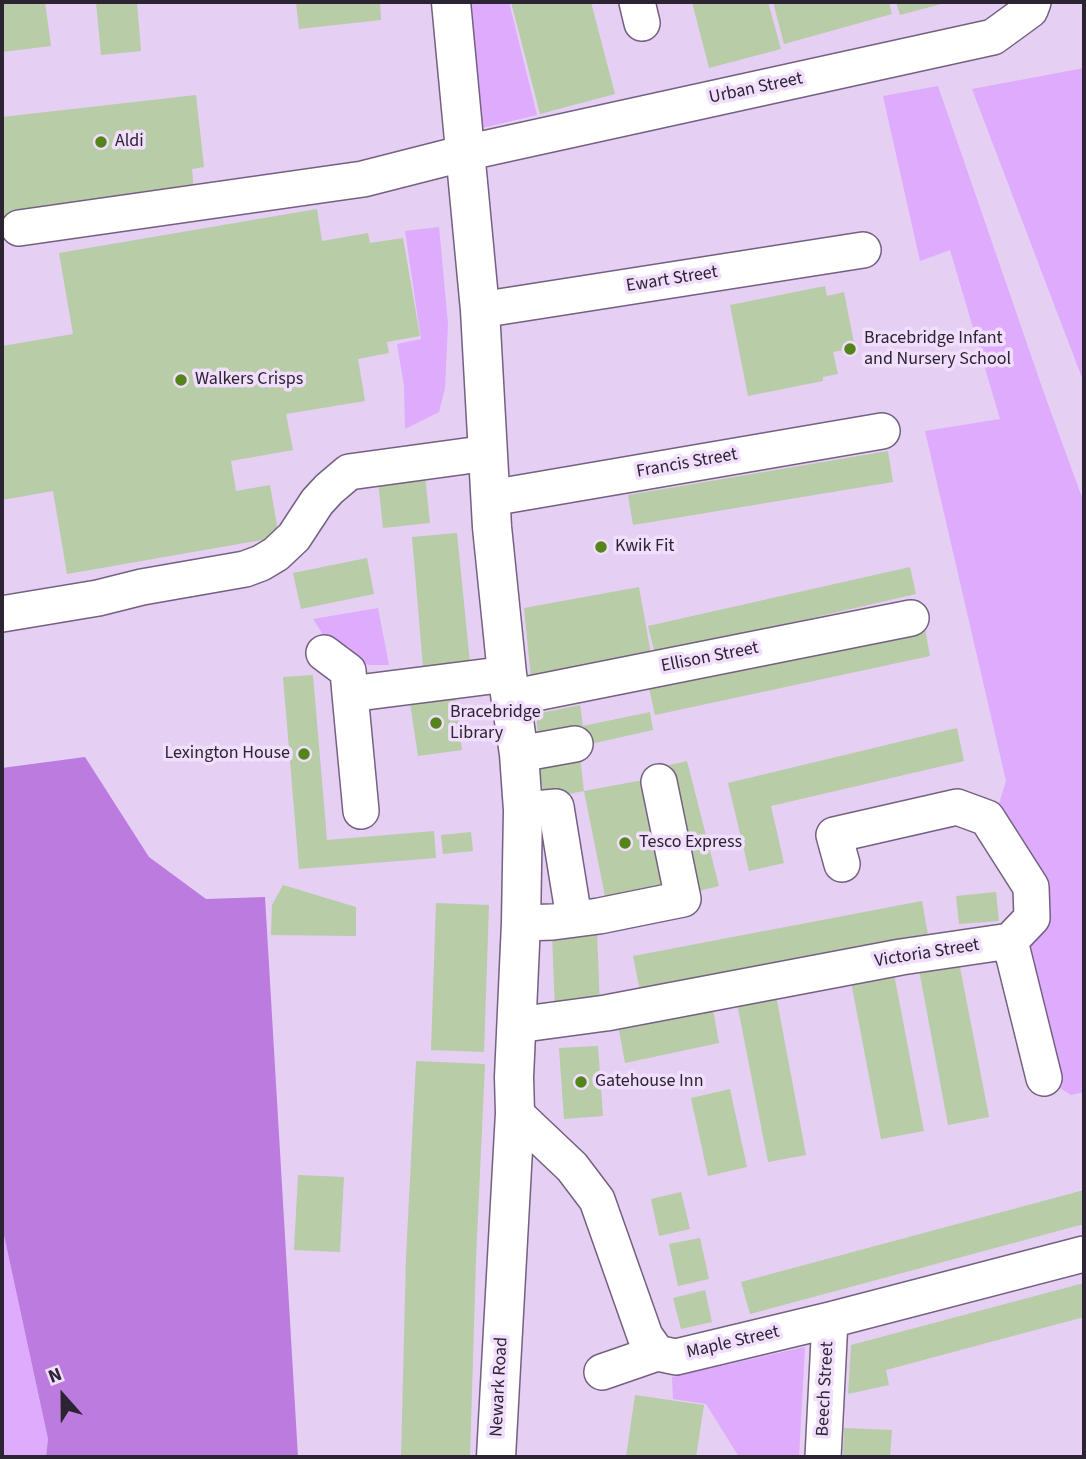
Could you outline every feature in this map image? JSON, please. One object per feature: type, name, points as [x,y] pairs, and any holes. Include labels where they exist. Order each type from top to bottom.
[{"type":"main road","name":"Newark Road","points":[[451,2],[480,310],[492,527],[519,754],[523,810],[515,1113],[496,1457]]},
{"type":"street","name":"Urban Street","points":[[19,228],[363,179],[465,153],[993,37],[1030,10],[1033,2]]},
{"type":"street","name":"Ewart Street","points":[[480,310],[863,250]]},
{"type":"street","name":"Francis Street","points":[[491,498],[882,431]]},
{"type":"street","points":[[2,613],[245,569],[276,554],[295,537],[317,502],[349,472],[488,453]]},
{"type":"street","name":"Ellison Street","points":[[351,694],[509,686],[911,618]]},
{"type":"street","points":[[324,653],[348,671],[361,811]]},
{"type":"street","points":[[519,754],[575,744]]},
{"type":"street","points":[[521,923],[599,916],[683,899],[659,782]]},
{"type":"street","points":[[523,810],[556,807],[574,918]]},
{"type":"street","points":[[842,864],[834,835],[957,807],[987,818],[1031,887],[1032,918],[1010,941],[1044,1078]]},
{"type":"street","name":"Victoria Street","points":[[517,1025],[606,1013],[901,957],[1010,941]]},
{"type":"street","points":[[515,1113],[572,1167],[597,1200],[645,1336],[657,1353]]},
{"type":"street","name":"Maple Street","points":[[602,1372],[657,1353],[676,1357],[1084,1254]]},
{"type":"street","name":"Beech Street","points":[[823,1457],[830,1320]]},
{"type":"shaded area","points":[[468,2],[509,2],[537,115],[482,128]]},
{"type":"shaded area","points":[[1084,68],[1084,383],[972,89]]},
{"type":"shaded area","points":[[938,86],[1084,503],[1084,1092],[1071,1095],[1044,1078],[1030,944],[997,810],[1006,781],[925,431],[1000,419],[950,250],[920,261],[883,96]]},
{"type":"shaded area","points":[[439,227],[448,324],[445,388],[439,412],[405,429],[404,386],[397,344],[421,339],[405,231]]},
{"type":"shaded area","points":[[378,608],[389,665],[368,665],[327,641],[313,619]]},
{"type":"shaded area","points":[[85,757],[149,857],[206,899],[265,897],[298,1457],[46,1457],[48,1439],[2,1226],[2,768]]},
{"type":"shaded area","points":[[2,1226],[48,1439],[46,1457],[2,1457]]},
{"type":"shaded area","points":[[805,1347],[799,1457],[739,1457],[706,1404],[673,1399],[672,1377]]},
{"type":"building","points":[[45,2],[51,46],[2,52],[2,3]]},
{"type":"building","points":[[96,2],[137,2],[141,51],[101,55]]},
{"type":"building","points":[[296,2],[380,2],[381,20],[299,29]]},
{"type":"building","points":[[511,2],[591,2],[615,94],[540,114]]},
{"type":"building","points":[[692,2],[768,2],[781,49],[709,68]]},
{"type":"building","points":[[773,2],[889,2],[892,14],[784,44]]},
{"type":"building","points":[[896,2],[945,2],[945,3],[900,15]]},
{"type":"building","name":"Aldi","points":[[196,95],[204,167],[192,169],[194,192],[12,212],[15,233],[2,234],[2,117]]},
{"type":"building","name":"Walkers Crisps","points":[[317,209],[322,241],[368,233],[370,243],[403,238],[420,336],[387,342],[389,353],[358,359],[365,401],[286,414],[293,450],[231,461],[236,491],[270,485],[279,537],[67,574],[53,491],[2,500],[2,346],[73,334],[59,253]]},
{"type":"building","points":[[825,286],[827,296],[844,292],[855,348],[833,352],[838,374],[823,377],[823,381],[748,396],[730,305]]},
{"type":"building","points":[[888,451],[893,482],[633,525],[628,495]]},
{"type":"building","points":[[425,476],[430,523],[383,528],[378,481]]},
{"type":"building","points":[[457,533],[470,663],[423,667],[412,537]]},
{"type":"building","points":[[367,558],[374,594],[301,609],[293,573]]},
{"type":"building","points":[[910,567],[916,594],[655,654],[648,626]]},
{"type":"building","points":[[639,587],[651,654],[531,678],[524,608]]},
{"type":"building","points":[[925,629],[930,656],[655,715],[649,688]]},
{"type":"building","name":"Lexington House","points":[[313,675],[327,840],[434,831],[436,858],[299,869],[283,677]]},
{"type":"building","name":"Bracebridge Library","points":[[454,690],[462,750],[418,756],[409,696]]},
{"type":"building","points":[[580,705],[583,726],[538,735],[536,714]]},
{"type":"building","points":[[650,712],[653,730],[586,745],[583,726]]},
{"type":"building","points":[[957,728],[964,761],[771,806],[784,863],[749,871],[728,783]]},
{"type":"building","points":[[580,757],[584,791],[544,799],[539,764]]},
{"type":"building","points":[[687,761],[719,886],[699,891],[666,766]]},
{"type":"building","name":"Tesco Express","points":[[643,780],[665,895],[607,906],[584,791]]},
{"type":"building","points":[[471,832],[473,851],[443,854],[441,835]]},
{"type":"building","points":[[283,885],[356,907],[356,936],[271,935],[272,905]]},
{"type":"building","points":[[996,892],[999,921],[959,924],[956,896]]},
{"type":"building","points":[[922,901],[928,935],[640,991],[633,956]]},
{"type":"building","points":[[436,903],[489,905],[484,1052],[431,1050]]},
{"type":"building","points":[[597,932],[600,1009],[555,1011],[552,934]]},
{"type":"building","points":[[959,962],[989,1117],[948,1125],[919,970]]},
{"type":"building","points":[[894,974],[924,1131],[881,1139],[851,982]]},
{"type":"building","points":[[776,995],[806,1155],[768,1162],[737,1003]]},
{"type":"building","points":[[713,1010],[719,1043],[625,1063],[619,1030]]},
{"type":"building","name":"Gatehouse Inn","points":[[598,1046],[603,1116],[564,1119],[559,1048]]},
{"type":"building","points":[[416,1061],[485,1064],[470,1457],[401,1457],[406,1257]]},
{"type":"building","points":[[730,1089],[747,1167],[708,1176],[691,1098]]},
{"type":"building","points":[[298,1175],[344,1177],[340,1252],[294,1250]]},
{"type":"building","points":[[1084,1190],[1084,1224],[750,1314],[741,1282]]},
{"type":"building","points":[[681,1192],[690,1229],[659,1236],[651,1199]]},
{"type":"building","points":[[700,1238],[709,1279],[678,1286],[669,1244]]},
{"type":"building","points":[[1084,1283],[1084,1317],[886,1370],[889,1385],[848,1394],[851,1345]]},
{"type":"building","points":[[705,1290],[712,1322],[681,1329],[673,1298]]},
{"type":"building","points":[[635,1395],[704,1405],[696,1457],[626,1457]]},
{"type":"building","points":[[844,1428],[892,1430],[890,1457],[843,1457]]},
{"type":"place","name":"Aldi","points":[[101,142]]},
{"type":"place","name":"Bracebridge Infant and Nursery School","points":[[850,349]]},
{"type":"place","name":"Walkers Crisps","points":[[181,380]]},
{"type":"place","name":"Kwik Fit","points":[[601,547]]},
{"type":"place","name":"Bracebridge Library","points":[[436,723]]},
{"type":"place","name":"Lexington House","points":[[304,754]]},
{"type":"place","name":"Tesco Express","points":[[625,843]]},
{"type":"place","name":"Gatehouse Inn","points":[[581,1082]]}]
